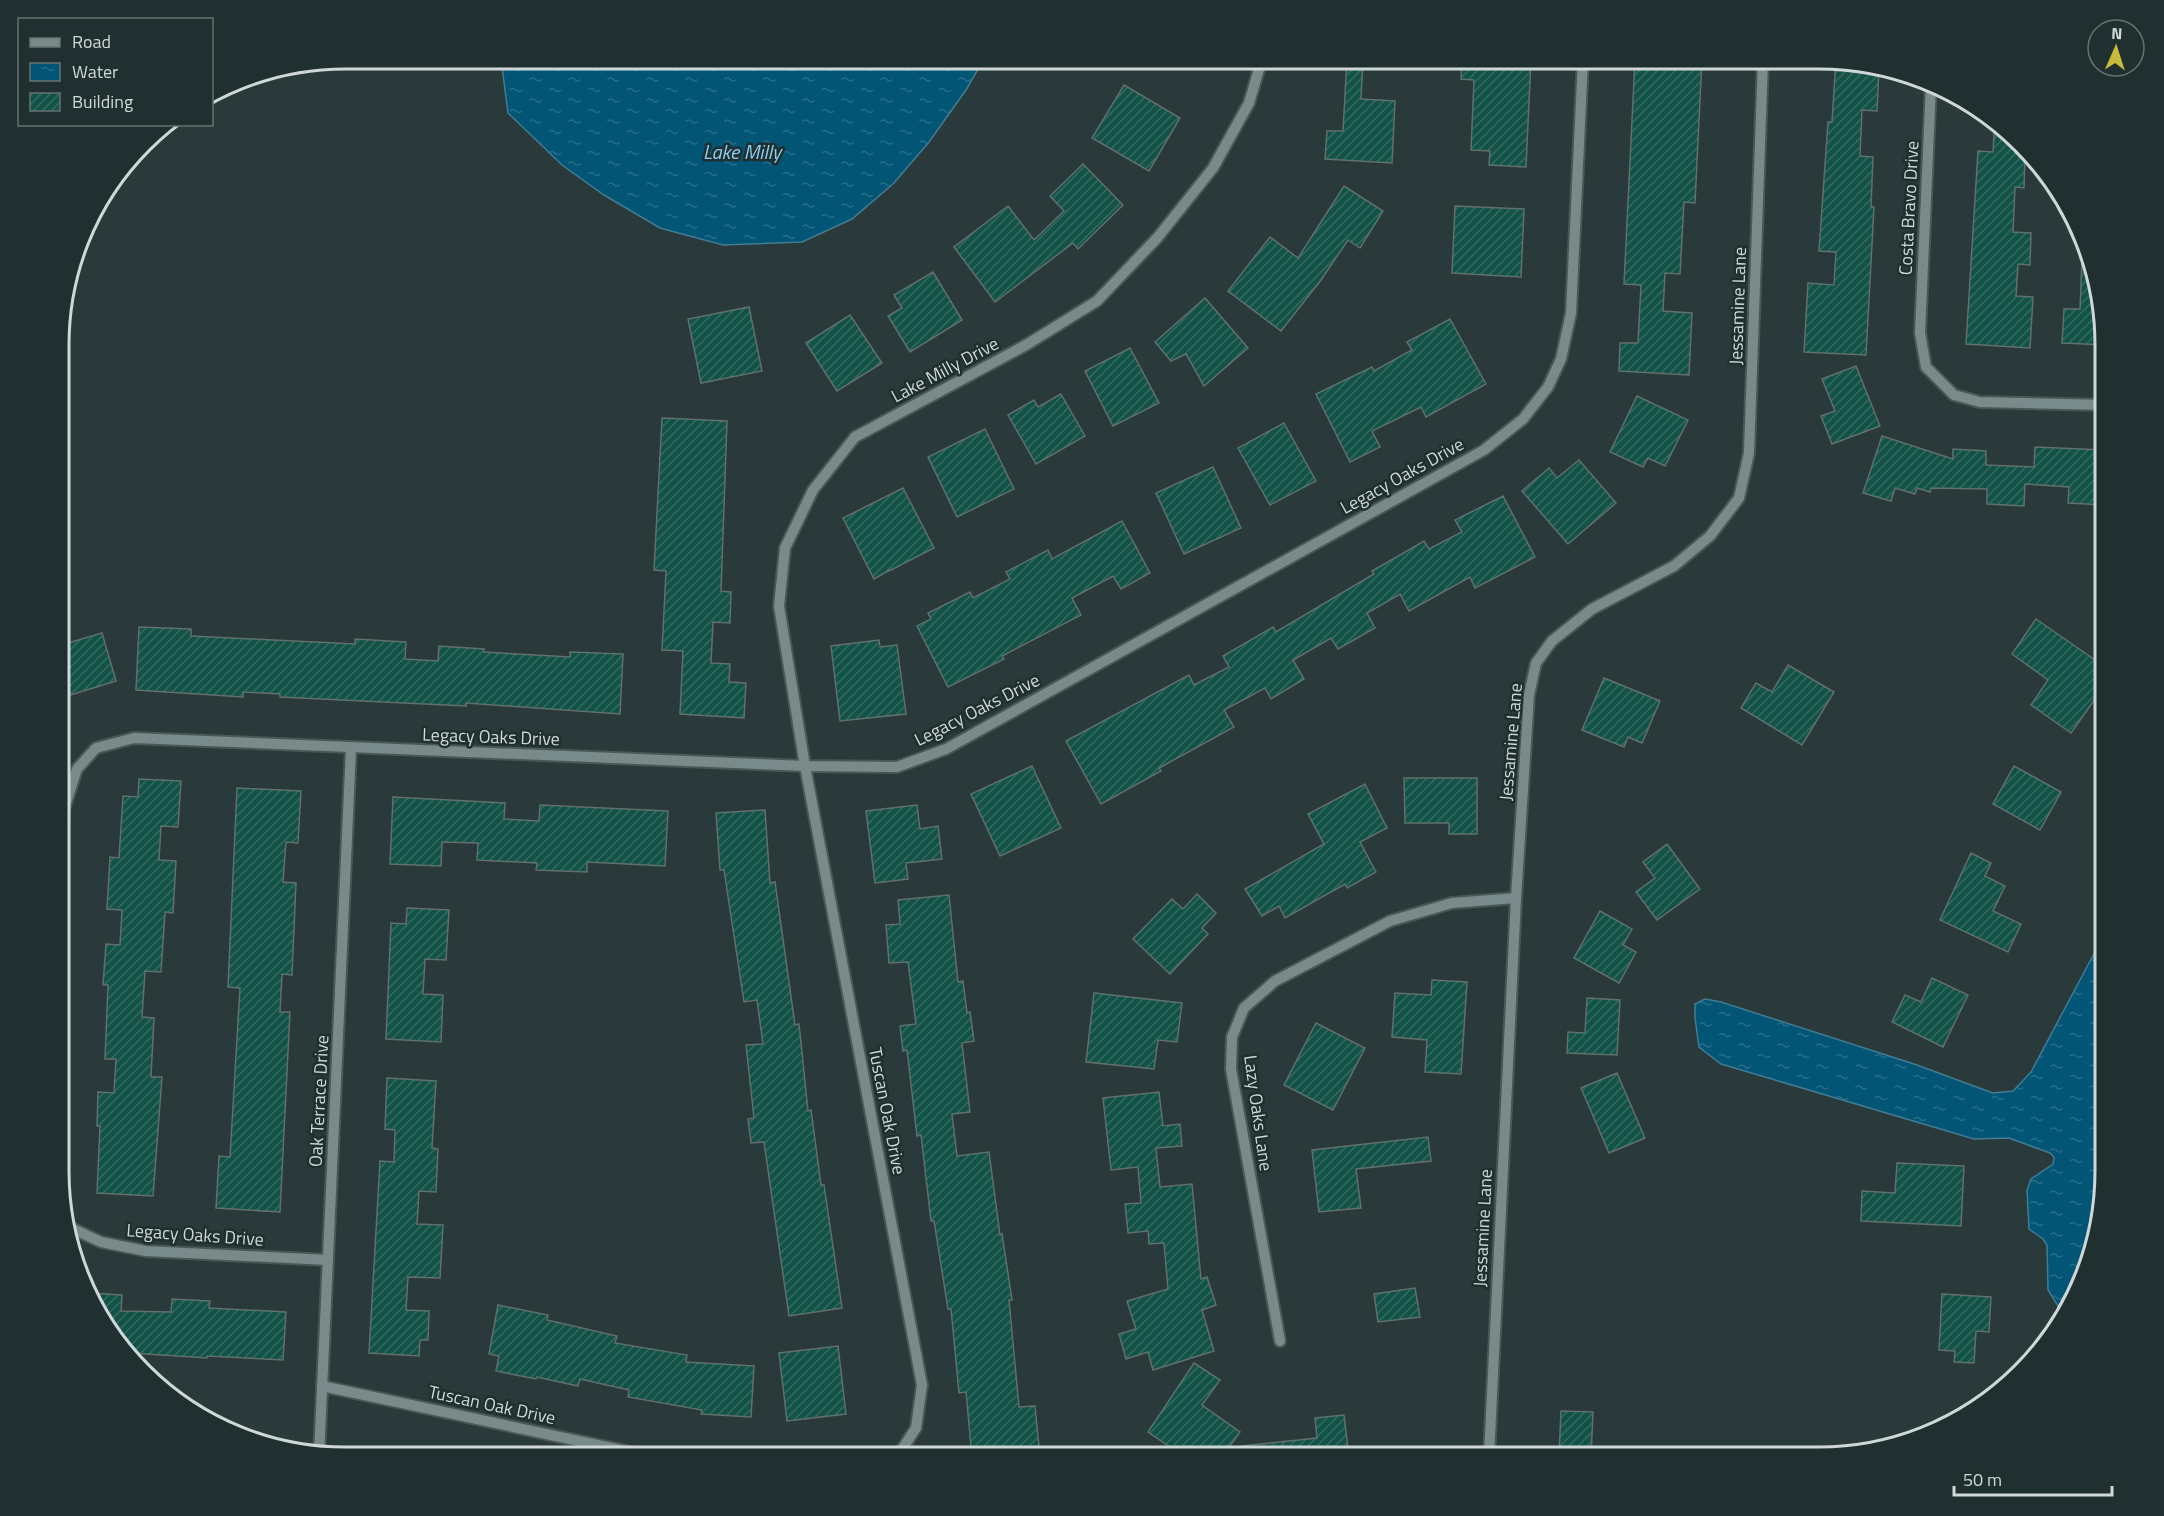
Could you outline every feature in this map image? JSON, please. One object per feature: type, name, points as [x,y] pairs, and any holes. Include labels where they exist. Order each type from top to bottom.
[{"type":"street","name":"Lake Milly Drive","points":[[805,766],[779,606],[785,548],[813,490],[855,437],[1026,345],[1097,301],[1158,237],[1214,168],[1249,103],[1259,69]]},
{"type":"street","name":"Legacy Oaks Drive","points":[[69,794],[77,769],[96,748],[134,738],[805,766],[897,767],[946,749],[1484,450],[1523,419],[1548,387],[1561,359],[1571,313],[1583,69]]},
{"type":"street","name":"Jessamine Lane","points":[[1489,1447],[1515,898],[1529,695],[1536,663],[1552,641],[1592,609],[1674,566],[1710,536],[1739,498],[1749,453],[1763,69]]},
{"type":"street","name":"Costa Bravo Drive","points":[[1931,92],[1920,333],[1926,367],[1954,395],[1980,402],[2095,405]]},
{"type":"street","name":"Oak Terrace Drive","points":[[319,1446],[351,748]]},
{"type":"street","name":"Tuscan Oak Drive","points":[[805,766],[922,1385],[916,1428],[904,1447]]},
{"type":"street","name":"Lazy Oaks Lane","points":[[1280,1341],[1231,1069],[1232,1037],[1244,1008],[1275,981],[1390,921],[1452,903],[1515,898]]},
{"type":"street","name":"Legacy Oaks Drive","points":[[75,1230],[101,1242],[146,1251],[328,1260]]},
{"type":"street","name":"Tuscan Oak Drive","points":[[322,1386],[607,1447]]},
{"type":"water","name":"Lake Milly","points":[[502,69],[978,69],[929,142],[894,183],[852,219],[802,242],[723,245],[660,228],[604,195],[562,165],[508,113]]},
{"type":"water","points":[[2095,952],[2093,1207],[2086,1243],[2074,1277],[2059,1307],[2048,1290],[2047,1245],[2043,1239],[2029,1229],[2027,1190],[2031,1179],[2053,1164],[2054,1157],[2050,1153],[2009,1138],[1974,1139],[1721,1064],[1699,1047],[1695,1004],[1705,999],[1721,1002],[1914,1064],[1993,1093],[2013,1091],[2031,1072]]},
{"type":"building","points":[[1346,69],[1362,69],[1361,99],[1395,101],[1392,163],[1325,159],[1327,131],[1343,131]]},
{"type":"building","points":[[1462,69],[1531,69],[1526,167],[1489,165],[1490,151],[1471,150],[1474,80],[1461,79]]},
{"type":"building","points":[[1635,69],[1702,69],[1695,203],[1684,202],[1680,274],[1665,273],[1663,311],[1692,313],[1689,375],[1619,371],[1620,343],[1638,343],[1641,285],[1624,284]]},
{"type":"building","points":[[1835,70],[1879,75],[1877,111],[1862,110],[1860,156],[1873,157],[1871,207],[1874,207],[1866,355],[1804,352],[1808,283],[1834,285],[1836,252],[1819,251],[1828,122],[1832,122]]},
{"type":"building","points":[[1124,85],[1180,118],[1149,171],[1092,138]]},
{"type":"building","points":[[1994,132],[2025,161],[2024,188],[2015,187],[2013,232],[2031,233],[2030,265],[2018,264],[2016,296],[2033,297],[2030,348],[1966,344],[1978,151],[1993,152]]},
{"type":"building","points":[[1083,164],[1123,205],[1078,249],[1073,243],[995,302],[954,247],[1008,206],[1034,240],[1064,211],[1050,196]]},
{"type":"building","points":[[1344,186],[1383,211],[1360,248],[1348,240],[1321,280],[1281,331],[1228,291],[1270,237],[1298,258]]},
{"type":"building","points":[[1455,206],[1524,209],[1521,277],[1452,273]]},
{"type":"building","points":[[2082,261],[2093,309],[2095,345],[2062,343],[2064,309],[2080,309]]},
{"type":"building","points":[[933,272],[962,320],[910,352],[888,316],[902,308],[894,295]]},
{"type":"building","points":[[1205,298],[1248,348],[1204,386],[1186,354],[1171,361],[1155,342]]},
{"type":"building","points":[[749,307],[762,371],[701,383],[688,319]]},
{"type":"building","points":[[850,315],[882,363],[837,391],[806,343]]},
{"type":"building","points":[[1450,319],[1486,384],[1426,417],[1421,407],[1372,431],[1380,447],[1350,462],[1316,394],[1372,367],[1374,371],[1412,350],[1407,342]]},
{"type":"building","points":[[1130,348],[1159,403],[1113,426],[1085,371]]},
{"type":"building","points":[[1856,366],[1880,426],[1832,444],[1821,416],[1835,411],[1822,379]]},
{"type":"building","points":[[1061,394],[1085,436],[1036,464],[1008,415],[1034,400],[1038,407]]},
{"type":"building","points":[[1637,396],[1688,420],[1665,466],[1648,458],[1643,467],[1610,452]]},
{"type":"building","points":[[662,418],[727,421],[721,591],[731,592],[730,623],[713,622],[711,663],[730,664],[729,682],[746,683],[744,718],[680,714],[683,651],[662,650],[666,571],[654,570]]},
{"type":"building","points":[[1284,423],[1316,481],[1270,505],[1238,448]]},
{"type":"building","points":[[985,429],[1014,489],[957,517],[928,457]]},
{"type":"building","points":[[1882,436],[1953,459],[1953,449],[1986,451],[1986,465],[2034,467],[2035,447],[2095,450],[2095,504],[2068,503],[2069,487],[2025,484],[2024,506],[1987,504],[1987,489],[1931,488],[1930,492],[1917,488],[1915,494],[1895,488],[1891,501],[1863,493]]},
{"type":"building","points":[[1579,460],[1616,503],[1568,544],[1522,491],[1549,468],[1557,478]]},
{"type":"building","points":[[1213,467],[1241,528],[1184,554],[1156,493]]},
{"type":"building","points":[[903,488],[934,548],[889,571],[888,569],[874,579],[843,518]]},
{"type":"building","points":[[1503,496],[1535,557],[1475,588],[1470,577],[1409,611],[1400,594],[1367,613],[1375,628],[1338,649],[1331,638],[1293,660],[1304,679],[1271,699],[1265,688],[1224,710],[1234,727],[1159,768],[1161,771],[1101,804],[1066,741],[1189,675],[1194,685],[1229,667],[1223,656],[1273,627],[1276,632],[1374,574],[1372,571],[1424,541],[1429,549],[1462,532],[1455,520]]},
{"type":"building","points":[[1122,521],[1150,573],[1121,589],[1113,576],[1072,598],[1081,615],[1002,656],[1004,659],[948,687],[917,626],[931,619],[928,613],[970,592],[973,598],[1010,579],[1006,572],[1048,550],[1052,559]]},
{"type":"building","points":[[2036,619],[2095,660],[2095,699],[2071,733],[2031,705],[2048,680],[2012,654]]},
{"type":"building","points":[[139,627],[191,629],[191,636],[355,644],[355,639],[406,642],[405,659],[438,661],[439,646],[484,649],[484,652],[570,657],[570,652],[623,654],[620,714],[466,703],[466,706],[280,697],[280,694],[243,692],[243,697],[136,690]]},
{"type":"building","points":[[102,633],[116,681],[69,695],[69,643]]},
{"type":"building","points":[[879,640],[880,647],[897,645],[906,714],[840,721],[831,646]]},
{"type":"building","points":[[1788,665],[1834,692],[1802,745],[1741,708],[1756,683],[1772,692]]},
{"type":"building","points":[[1604,678],[1660,701],[1642,743],[1628,737],[1624,747],[1582,730]]},
{"type":"building","points":[[1032,766],[1061,828],[1000,856],[971,794]]},
{"type":"building","points":[[2014,766],[2061,792],[2040,830],[1993,804]]},
{"type":"building","points":[[1404,778],[1477,778],[1477,834],[1449,834],[1449,823],[1405,823]]},
{"type":"building","points":[[139,779],[181,781],[178,827],[161,826],[159,860],[176,861],[173,913],[165,912],[161,972],[145,971],[142,1017],[154,1018],[151,1077],[162,1077],[153,1196],[97,1193],[100,1126],[97,1126],[98,1092],[114,1093],[116,1059],[105,1059],[108,985],[103,985],[106,944],[120,945],[122,910],[107,909],[110,857],[119,858],[123,796],[138,797]]},
{"type":"building","points":[[1365,784],[1387,828],[1360,842],[1376,872],[1347,888],[1345,884],[1285,918],[1279,906],[1262,916],[1245,889],[1324,844],[1308,814]]},
{"type":"building","points":[[237,788],[301,791],[298,843],[286,842],[283,882],[296,883],[292,975],[282,974],[280,1012],[290,1012],[280,1212],[216,1208],[219,1156],[230,1157],[240,988],[228,987]]},
{"type":"building","points":[[393,797],[505,803],[504,819],[539,821],[540,805],[668,811],[665,866],[587,862],[587,872],[536,870],[537,863],[477,860],[478,843],[442,842],[441,866],[390,864]]},
{"type":"building","points":[[917,805],[920,829],[938,826],[942,859],[906,863],[908,879],[875,883],[866,811]]},
{"type":"building","points":[[765,810],[770,883],[775,882],[795,1025],[799,1024],[808,1111],[811,1110],[821,1185],[824,1185],[842,1308],[789,1316],[764,1142],[751,1143],[748,1119],[754,1118],[746,1045],[763,1044],[757,1000],[744,1002],[724,870],[720,870],[716,813]]},
{"type":"building","points":[[1667,844],[1700,889],[1657,920],[1636,892],[1655,878],[1643,862]]},
{"type":"building","points":[[1971,853],[1991,863],[1985,876],[2005,886],[1993,911],[2021,924],[2008,952],[1940,920]]},
{"type":"building","points":[[1197,894],[1216,913],[1202,928],[1208,934],[1170,974],[1133,939],[1172,899],[1183,909]]},
{"type":"building","points":[[949,895],[958,982],[963,981],[967,1013],[970,1012],[974,1041],[962,1043],[970,1112],[952,1114],[957,1156],[989,1152],[1000,1235],[1002,1234],[1012,1300],[1009,1300],[1019,1407],[1035,1406],[1039,1447],[971,1447],[966,1392],[959,1393],[951,1309],[948,1309],[934,1221],[931,1221],[921,1135],[917,1136],[907,1050],[903,1051],[900,1026],[916,1024],[908,962],[889,963],[886,925],[900,924],[898,900]]},
{"type":"building","points":[[407,908],[449,910],[446,960],[425,959],[423,994],[443,995],[441,1042],[386,1039],[391,923],[406,924]]},
{"type":"building","points":[[1600,911],[1632,929],[1623,945],[1636,952],[1619,983],[1574,958]]},
{"type":"building","points":[[1932,978],[1968,995],[1943,1047],[1892,1022],[1905,995],[1921,1002]]},
{"type":"building","points":[[1432,980],[1467,982],[1461,1074],[1425,1072],[1427,1040],[1392,1037],[1395,993],[1431,995]]},
{"type":"building","points":[[1094,993],[1182,1003],[1177,1042],[1158,1040],[1154,1069],[1086,1062]]},
{"type":"building","points":[[1587,998],[1620,1000],[1617,1055],[1567,1053],[1568,1032],[1585,1033]]},
{"type":"building","points":[[1316,1023],[1365,1048],[1333,1110],[1284,1085]]},
{"type":"building","points":[[1617,1073],[1645,1138],[1609,1153],[1581,1088]]},
{"type":"building","points":[[387,1078],[436,1081],[432,1148],[438,1149],[436,1192],[419,1191],[417,1224],[443,1225],[440,1278],[408,1277],[406,1310],[429,1311],[428,1340],[420,1340],[419,1356],[369,1353],[380,1161],[394,1162],[395,1130],[385,1129]]},
{"type":"building","points":[[1159,1092],[1163,1126],[1180,1124],[1182,1146],[1156,1148],[1160,1187],[1192,1184],[1201,1279],[1207,1277],[1216,1305],[1202,1310],[1214,1351],[1153,1370],[1148,1352],[1126,1359],[1119,1334],[1136,1329],[1127,1301],[1168,1289],[1164,1243],[1149,1244],[1148,1231],[1128,1233],[1125,1204],[1141,1203],[1138,1167],[1111,1170],[1103,1098]]},
{"type":"building","points":[[1428,1137],[1431,1161],[1356,1169],[1361,1208],[1319,1212],[1312,1150]]},
{"type":"building","points":[[1897,1163],[1964,1166],[1961,1226],[1861,1221],[1862,1191],[1895,1193]]},
{"type":"building","points":[[1415,1288],[1420,1317],[1378,1322],[1374,1294]]},
{"type":"building","points":[[97,1293],[122,1295],[121,1311],[171,1312],[172,1299],[210,1301],[209,1308],[286,1312],[283,1360],[207,1356],[207,1358],[137,1353],[115,1325]]},
{"type":"building","points":[[1942,1294],[1991,1297],[1989,1332],[1976,1331],[1974,1363],[1954,1362],[1955,1351],[1939,1350]]},
{"type":"building","points":[[498,1305],[548,1315],[547,1320],[617,1336],[615,1343],[687,1355],[686,1362],[754,1366],[751,1417],[701,1414],[702,1410],[628,1397],[629,1390],[580,1379],[578,1386],[496,1371],[499,1356],[489,1354]]},
{"type":"building","points":[[838,1346],[846,1414],[787,1421],[779,1353]]},
{"type":"building","points":[[1194,1363],[1220,1380],[1202,1405],[1240,1432],[1229,1447],[1170,1447],[1148,1432]]},
{"type":"building","points":[[1561,1411],[1593,1412],[1591,1447],[1559,1447]]},
{"type":"building","points":[[1344,1415],[1348,1447],[1242,1447],[1317,1438],[1315,1418]]}]
